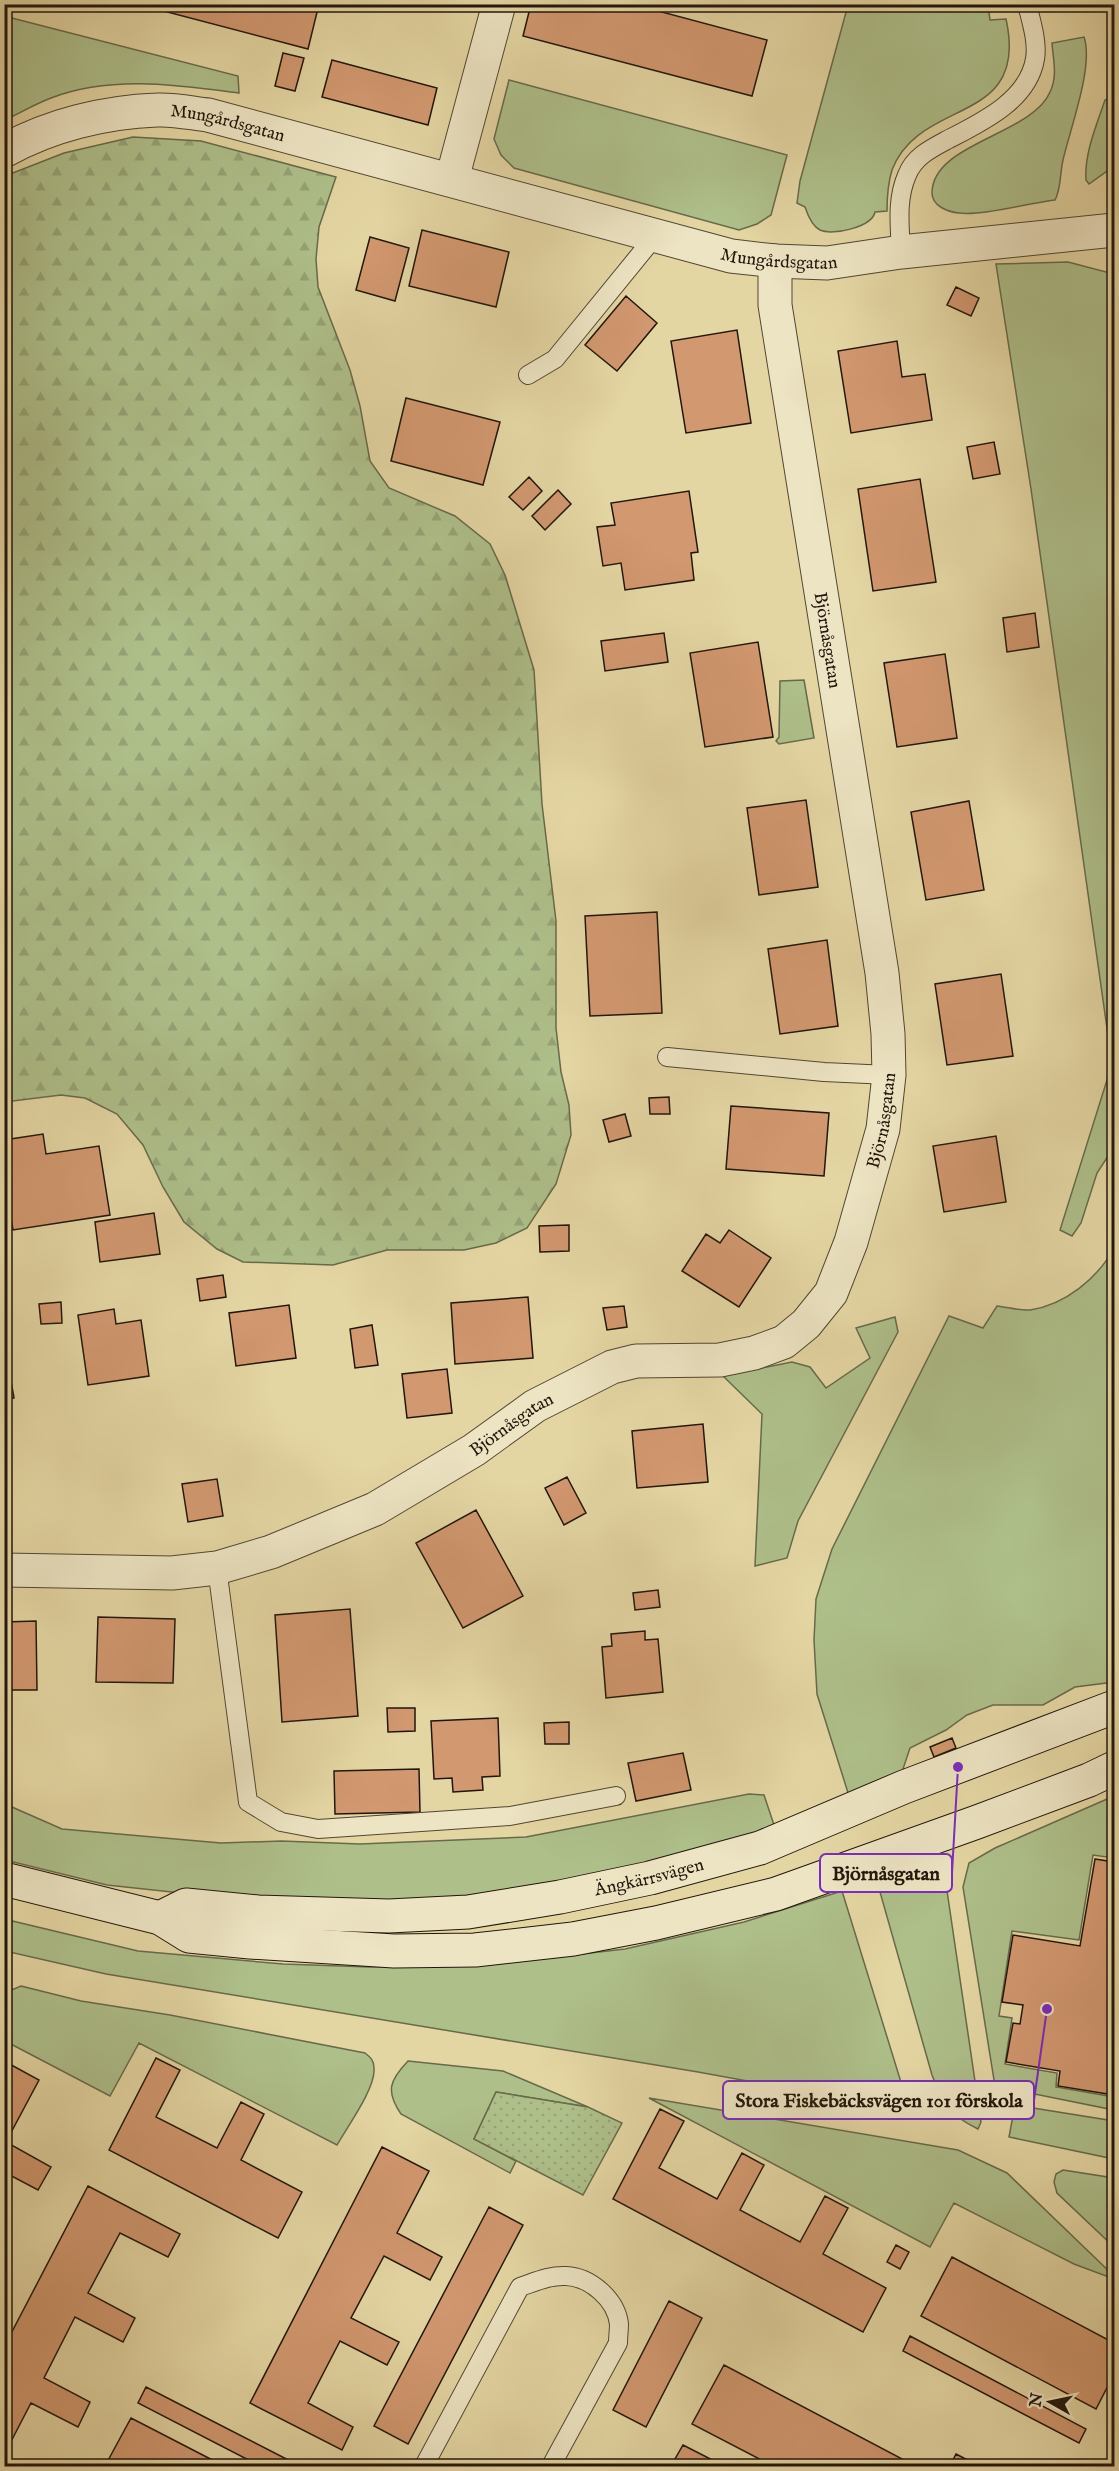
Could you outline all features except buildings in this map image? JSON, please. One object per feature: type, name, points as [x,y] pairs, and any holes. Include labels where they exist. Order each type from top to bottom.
[{"type":"street","points":[[452,179],[499,4]]},
{"type":"street","name":"Mungårdsgatan","points":[[4,151],[43,132],[98,117],[158,110],[208,115],[731,255],[775,261],[827,263],[901,252],[1114,230]]},
{"type":"street","name":"Björnåsgatan","points":[[4,1569],[172,1573],[217,1568],[271,1552],[375,1509],[474,1450],[535,1406],[612,1367],[636,1361],[720,1360],[754,1353],[784,1342],[806,1324],[831,1293],[846,1256],[883,1129],[889,1075],[888,1034],[882,973],[775,305],[775,261]]},
{"type":"street","name":"Ängkärrsvägen","points":[[160,1918],[186,1905],[258,1912],[389,1916],[468,1912],[560,1897],[650,1878],[760,1848],[904,1787],[1114,1707]]},
{"type":"street","points":[[4,1879],[160,1918],[189,1936],[394,1951],[475,1950],[573,1939],[656,1923],[776,1894],[988,1818],[1089,1780],[1114,1768]]},
{"type":"lane","points":[[901,252],[899,207],[907,174],[922,153],[1004,107],[1025,82],[1035,59],[1033,30],[1027,4]]},
{"type":"lane","points":[[528,375],[555,359],[656,235]]},
{"type":"lane","points":[[667,1057],[824,1072],[889,1075]]},
{"type":"lane","points":[[217,1568],[248,1802],[281,1822],[318,1828],[510,1816],[616,1796]]},
{"type":"lane","points":[[424,2466],[520,2288],[544,2278],[567,2275],[591,2283],[610,2301],[619,2322],[618,2343],[551,2466]]},
{"type":"green space","points":[[848,5],[988,5],[990,20],[1006,19],[1009,53],[1002,78],[988,95],[925,130],[906,147],[892,170],[887,211],[875,212],[867,222],[860,226],[826,232],[815,226],[805,207],[797,203],[800,181]]},
{"type":"green space","points":[[4,16],[238,76],[239,93],[168,85],[97,86],[51,98],[5,120]]},
{"type":"green space","points":[[1084,37],[1086,64],[1084,80],[1055,200],[969,213],[941,208],[932,193],[936,176],[948,162],[965,150],[1005,130],[1040,107],[1050,92],[1054,80],[1052,43]]},
{"type":"green space","points":[[509,80],[787,155],[771,215],[757,224],[739,230],[514,168],[501,155],[494,139]]},
{"type":"green space","points":[[1114,96],[1114,166],[1089,184],[1086,180],[1086,170],[1092,139],[1105,100]]},
{"type":"green space","points":[[133,137],[201,141],[336,177],[319,227],[316,259],[318,287],[350,370],[360,406],[370,461],[389,488],[455,516],[490,544],[505,575],[534,670],[542,804],[556,921],[556,1028],[561,1072],[569,1105],[571,1135],[556,1184],[527,1228],[496,1243],[464,1250],[387,1250],[333,1265],[243,1262],[217,1249],[184,1222],[163,1187],[143,1145],[117,1114],[85,1098],[61,1095],[5,1102],[5,176],[64,153]]},
{"type":"green space","points":[[1068,262],[1114,274],[1114,1147],[1097,1173],[1081,1223],[1072,1236],[1060,1230],[1112,1064],[1031,489],[996,264]]},
{"type":"green space","points":[[804,680],[814,738],[779,744],[776,741],[779,737],[780,681]]},
{"type":"green space","points":[[1114,1248],[1114,1682],[1075,1687],[1043,1705],[993,1705],[967,1715],[946,1730],[910,1748],[902,1772],[849,1796],[817,1694],[814,1640],[816,1599],[832,1549],[949,1316],[983,1328],[997,1306],[1030,1310],[1056,1302],[1090,1279]]},
{"type":"green space","points":[[895,1317],[898,1332],[798,1521],[787,1558],[755,1566],[762,1414],[723,1376],[792,1362],[810,1367],[826,1388],[870,1358],[856,1328]]},
{"type":"green space","points":[[749,1794],[764,1795],[776,1831],[671,1859],[477,1898],[336,1901],[218,1897],[107,1885],[5,1860],[5,1804],[62,1829],[221,1843],[281,1841],[360,1844],[526,1837]]},
{"type":"green space","points":[[1114,1796],[1112,1837],[1114,1838],[1114,1858],[1093,1855],[1079,1940],[1012,1931],[999,2016],[1012,2018],[1005,2064],[1057,2073],[1056,2087],[1114,2097],[1114,2110],[995,2086],[963,1887],[969,1863],[995,1848]]},
{"type":"green space","points":[[938,1858],[946,1884],[981,2122],[978,2129],[960,2119],[948,2108],[936,2085],[876,1878]]},
{"type":"green space","points":[[842,1891],[900,2079],[903,2097],[896,2108],[698,2072],[106,1974],[5,1951],[4,1919],[138,1951],[283,1964],[370,1967],[496,1964],[625,1949],[744,1922]]},
{"type":"green space","points":[[21,1986],[81,2001],[170,2015],[365,2053],[373,2063],[373,2076],[366,2096],[337,2145],[139,2043],[110,2096],[5,2041],[5,2000],[9,1991]]},
{"type":"green space","points":[[408,2061],[503,2071],[588,2107],[496,2092],[474,2139],[516,2161],[510,2173],[401,2114],[391,2092],[397,2074]]},
{"type":"green space","points":[[496,2092],[588,2107],[622,2123],[583,2195],[474,2139]]},
{"type":"green space","points":[[649,2098],[958,2150],[1007,2173],[1114,2276],[1114,2279],[1074,2264],[954,2203],[930,2247]]},
{"type":"green space","points":[[1015,2105],[1114,2121],[1114,2159],[1009,2137]]},
{"type":"green space","points":[[1063,2170],[1114,2178],[1114,2247],[1057,2193],[1054,2182],[1056,2174]]},
{"type":"place","name":"Björnåsgatan","points":[[958,1767]]},
{"type":"place","name":"Stora Fiskebäcksvägen 101 förskola","points":[[1047,2009]]}]
